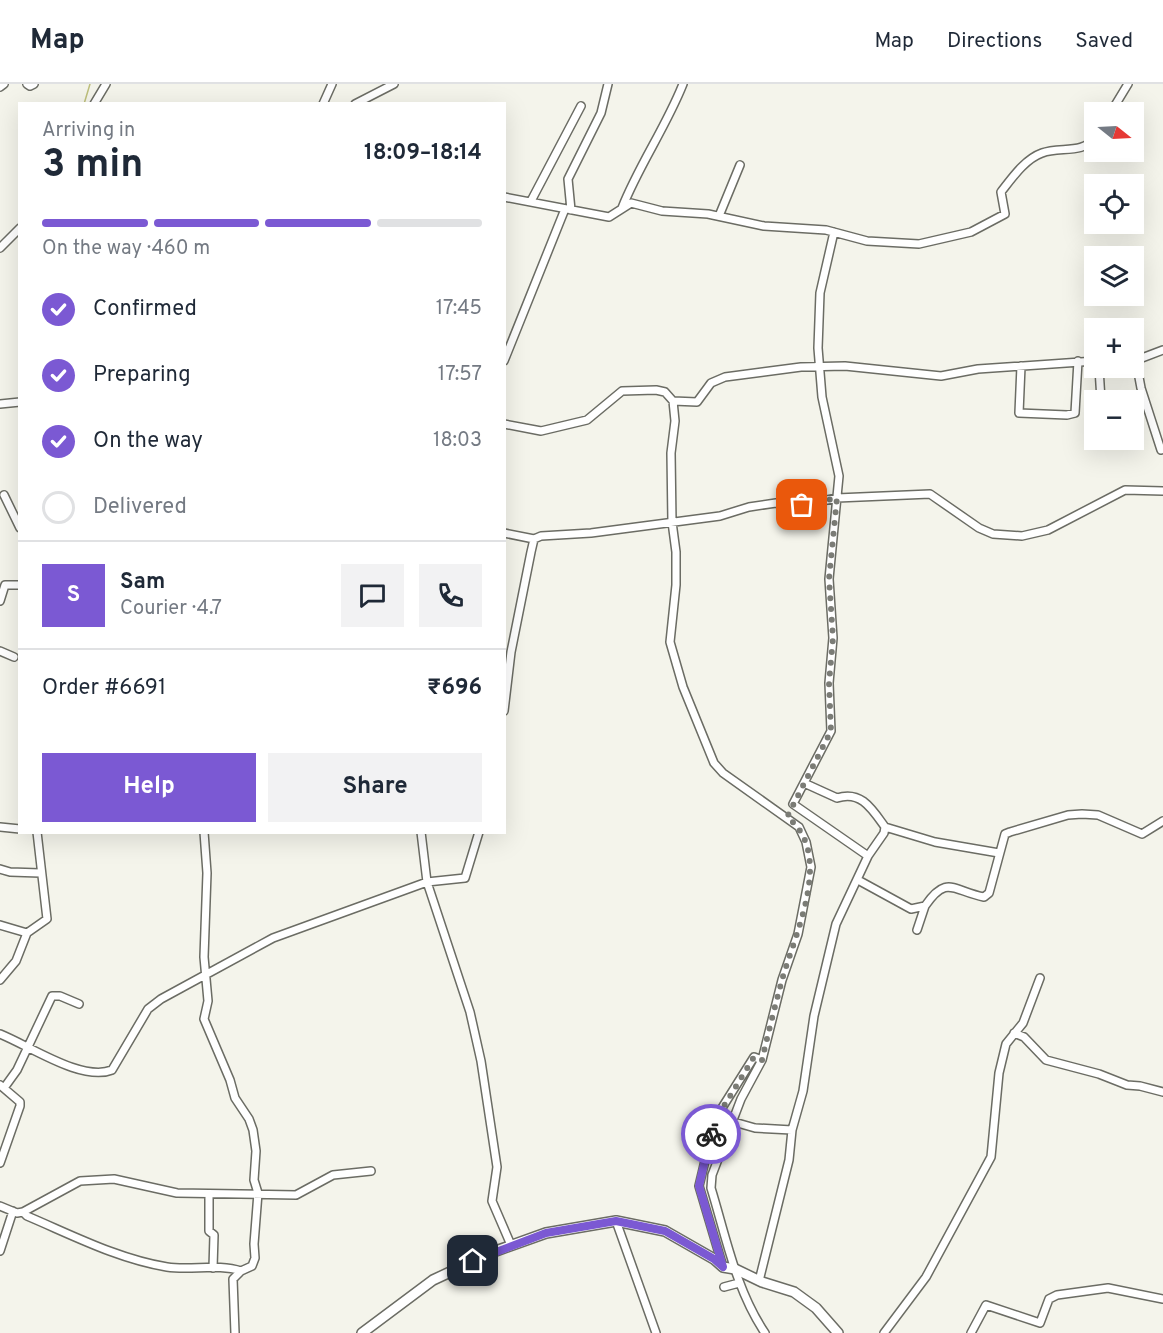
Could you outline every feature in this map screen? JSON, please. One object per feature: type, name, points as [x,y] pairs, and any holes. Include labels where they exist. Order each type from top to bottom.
[{"type":"main road","points":[[362,1333],[375,1329],[433,1280],[511,1245],[546,1233],[616,1221],[665,1231],[714,1259],[723,1267],[794,1292],[816,1308],[838,1333]]},
{"type":"street","points":[[0,87],[4,84]]},
{"type":"street","points":[[27,84],[30,86],[34,84]]},
{"type":"street","points":[[95,102],[106,84]]},
{"type":"street","points":[[324,102],[332,84]]},
{"type":"street","points":[[360,102],[394,84]]},
{"type":"street","points":[[506,356],[568,209],[568,179],[601,113],[608,84]]},
{"type":"street","points":[[622,209],[634,177],[669,120],[683,84]]},
{"type":"street","points":[[1117,102],[1128,84]]},
{"type":"street","points":[[531,201],[581,106]]},
{"type":"street","points":[[506,197],[609,217],[631,203],[662,211],[719,216],[764,226],[834,232],[867,241],[919,244],[972,232],[1005,214],[1001,192],[1017,171],[1042,153],[1084,146]]},
{"type":"street","points":[[719,216],[740,165]]},
{"type":"street","points":[[0,248],[18,230]]},
{"type":"street","points":[[787,817],[831,731],[829,683],[833,638],[829,579],[838,463],[828,428],[819,365],[820,293],[834,232]]},
{"type":"street","points":[[1144,357],[1163,350]]},
{"type":"street","points":[[1021,366],[1019,414],[1067,415],[1075,413],[1078,361]]},
{"type":"street","points":[[673,400],[697,402],[711,383],[725,377],[819,365],[940,376],[978,369],[1084,361]]},
{"type":"street","points":[[1139,378],[1161,450]]},
{"type":"street","points":[[506,424],[541,431],[587,420],[622,392],[656,390],[665,392],[673,400],[675,421],[671,453],[672,522],[676,574],[670,642],[683,687],[697,717],[708,752],[723,773],[799,826],[806,842],[811,867],[798,934],[782,980],[762,1060],[741,1099],[734,1122],[719,1153],[711,1182],[739,1283],[750,1311],[765,1333]]},
{"type":"street","points":[[0,404],[18,402]]},
{"type":"street","points":[[506,533],[534,539],[549,534],[591,533],[720,516],[749,507],[779,503],[789,507],[837,498],[930,494],[979,528],[993,534],[1022,536],[1048,530],[1125,490],[1163,491]]},
{"type":"street","points":[[4,495],[18,524]]},
{"type":"street","points":[[506,694],[511,652],[534,539]]},
{"type":"street","points":[[0,601],[3,584],[18,585]]},
{"type":"street","points":[[0,651],[14,657]]},
{"type":"street","points":[[804,783],[837,798],[845,795],[864,800],[885,827],[935,842],[999,853]]},
{"type":"street","points":[[793,804],[868,856]]},
{"type":"street","points":[[917,930],[925,906],[936,890],[943,887],[958,887],[970,894],[987,896],[1005,834],[1068,815],[1098,815],[1142,834],[1163,821]]},
{"type":"street","points":[[0,827],[18,829]]},
{"type":"street","points":[[759,1281],[789,1160],[792,1130],[803,1092],[814,1016],[836,924],[868,856],[884,833],[885,827]]},
{"type":"street","points":[[0,980],[16,962],[27,933],[47,919],[37,834]]},
{"type":"street","points":[[23,1212],[27,1216],[105,1250],[146,1263],[190,1270],[213,1268],[241,1270],[252,1266],[255,1258],[258,1193],[254,1180],[256,1151],[249,1119],[235,1098],[231,1080],[204,1019],[208,1001],[207,873],[204,834]]},
{"type":"street","points":[[421,834],[427,882],[470,1012],[497,1167],[492,1197],[511,1245]]},
{"type":"street","points":[[0,1034],[27,1045],[62,1064],[103,1074],[112,1070],[148,1009],[273,938],[427,882],[465,878],[478,834]]},
{"type":"street","points":[[0,869],[10,872],[40,873]]},
{"type":"street","points":[[858,880],[911,909],[925,906]]},
{"type":"street","points":[[0,925],[27,933]]},
{"type":"street","points":[[884,1333],[926,1277],[991,1157],[999,1073],[1006,1044],[1023,1023],[1040,978]]},
{"type":"street","points":[[0,1163],[20,1106],[20,1102],[2,1086],[16,1070],[52,996],[60,996],[79,1004]]},
{"type":"street","points":[[1014,1033],[1024,1037],[1046,1060],[1099,1074],[1127,1085],[1163,1092]]},
{"type":"street","points":[[723,1267],[699,1186],[700,1175],[716,1119],[754,1057],[762,1060]]},
{"type":"street","points":[[734,1122],[755,1128],[792,1130]]},
{"type":"street","points":[[0,1206],[13,1212],[23,1212],[80,1181],[114,1179],[177,1193],[296,1195],[333,1175],[370,1171]]},
{"type":"street","points":[[209,1194],[209,1231],[214,1235],[213,1268]]},
{"type":"street","points":[[0,1251],[13,1212]]},
{"type":"street","points":[[616,1221],[656,1333]]},
{"type":"street","points":[[235,1333],[231,1289],[233,1279],[241,1270]]},
{"type":"street","points":[[724,1287],[739,1283]]},
{"type":"street","points":[[971,1333],[986,1305],[1040,1323],[1049,1299],[1057,1295],[1108,1288],[1163,1299]]},
{"type":"waterway","points":[[85,102],[90,84]]},
{"type":"way so far","points":[[711,1134],[719,1113],[754,1057],[762,1060],[773,1024],[782,980],[798,934],[811,867],[806,842],[799,826],[787,817],[831,731],[829,683],[833,662],[833,638],[829,579],[837,498],[802,505]]},
{"type":"route","points":[[473,1261],[493,1251],[546,1233],[616,1221],[651,1226],[665,1231],[714,1259],[723,1267],[699,1186],[711,1134]]}]
